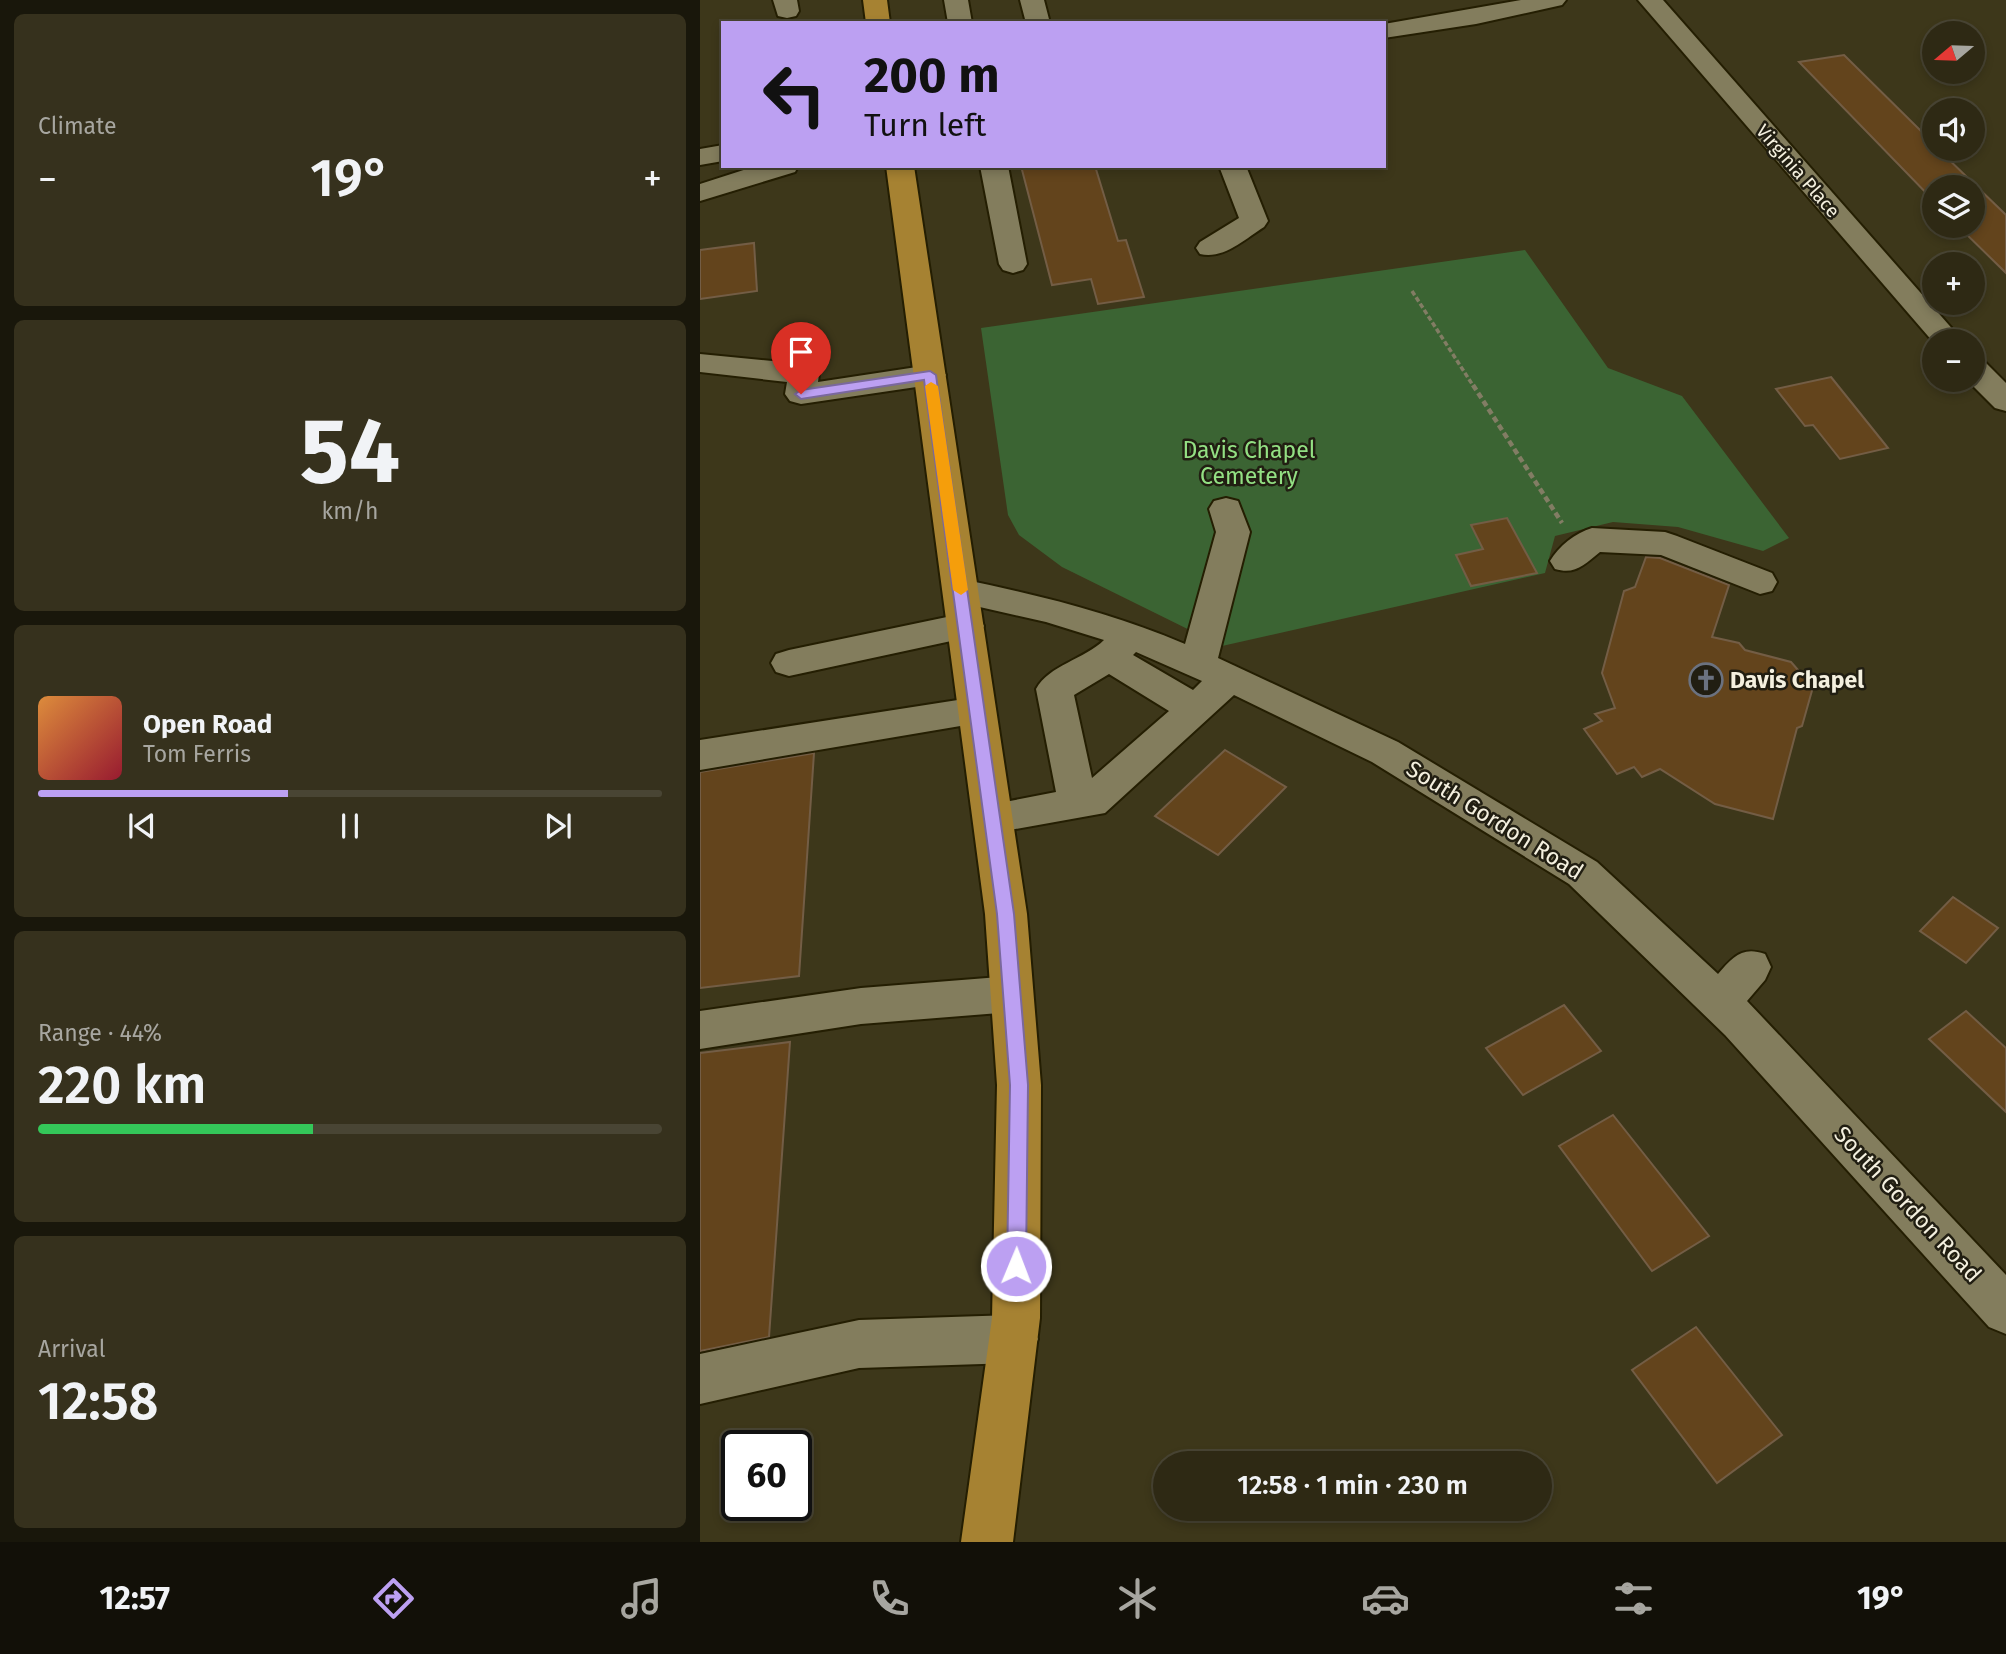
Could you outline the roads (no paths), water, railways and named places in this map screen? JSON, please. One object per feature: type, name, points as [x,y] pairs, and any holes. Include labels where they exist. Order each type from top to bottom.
[{"type":"main road","points":[[875,0],[878,21]]},
{"type":"main road","points":[[900,168],[1006,914],[1019,1085],[1016,1318],[987,1542]]},
{"type":"street","points":[[956,0],[960,21]]},
{"type":"street","points":[[1032,0],[1037,21]]},
{"type":"street","points":[[1386,31],[1554,0]]},
{"type":"street","name":"Virginia Place","points":[[1650,0],[1936,329]]},
{"type":"street","points":[[700,157],[721,153]]},
{"type":"street","points":[[700,193],[779,168]]},
{"type":"street","points":[[994,168],[1013,264]]},
{"type":"street","points":[[1210,248],[1254,221],[1233,168]]},
{"type":"street","points":[[700,363],[803,374],[801,394],[930,375]]},
{"type":"street","points":[[1985,379],[2006,401]]},
{"type":"street","points":[[993,818],[1091,802],[1195,709],[1226,677],[1233,532],[1226,509]]},
{"type":"street","points":[[1573,556],[1592,540],[1665,544],[1760,582]]},
{"type":"street","points":[[789,663],[963,609]]},
{"type":"street","name":"South Gordon Road","points":[[963,609],[1048,610],[1120,646],[1226,677],[1373,733],[1444,786],[1583,873],[1719,1002],[2006,1310]]},
{"type":"street","points":[[1078,804],[1054,690],[1120,646],[1195,709]]},
{"type":"street","points":[[1226,677],[1291,673]]},
{"type":"street","points":[[700,755],[977,711]]},
{"type":"street","points":[[1719,1002],[1750,967]]},
{"type":"street","points":[[700,1030],[861,1006],[1012,993]]},
{"type":"street","points":[[700,1379],[859,1344],[1013,1339]]},
{"type":"place","name":"Davis Chapel","points":[[1706,680]]},
{"type":"park label","name":"Davis Chapel Cemetery","points":[[1249,463]]}]
